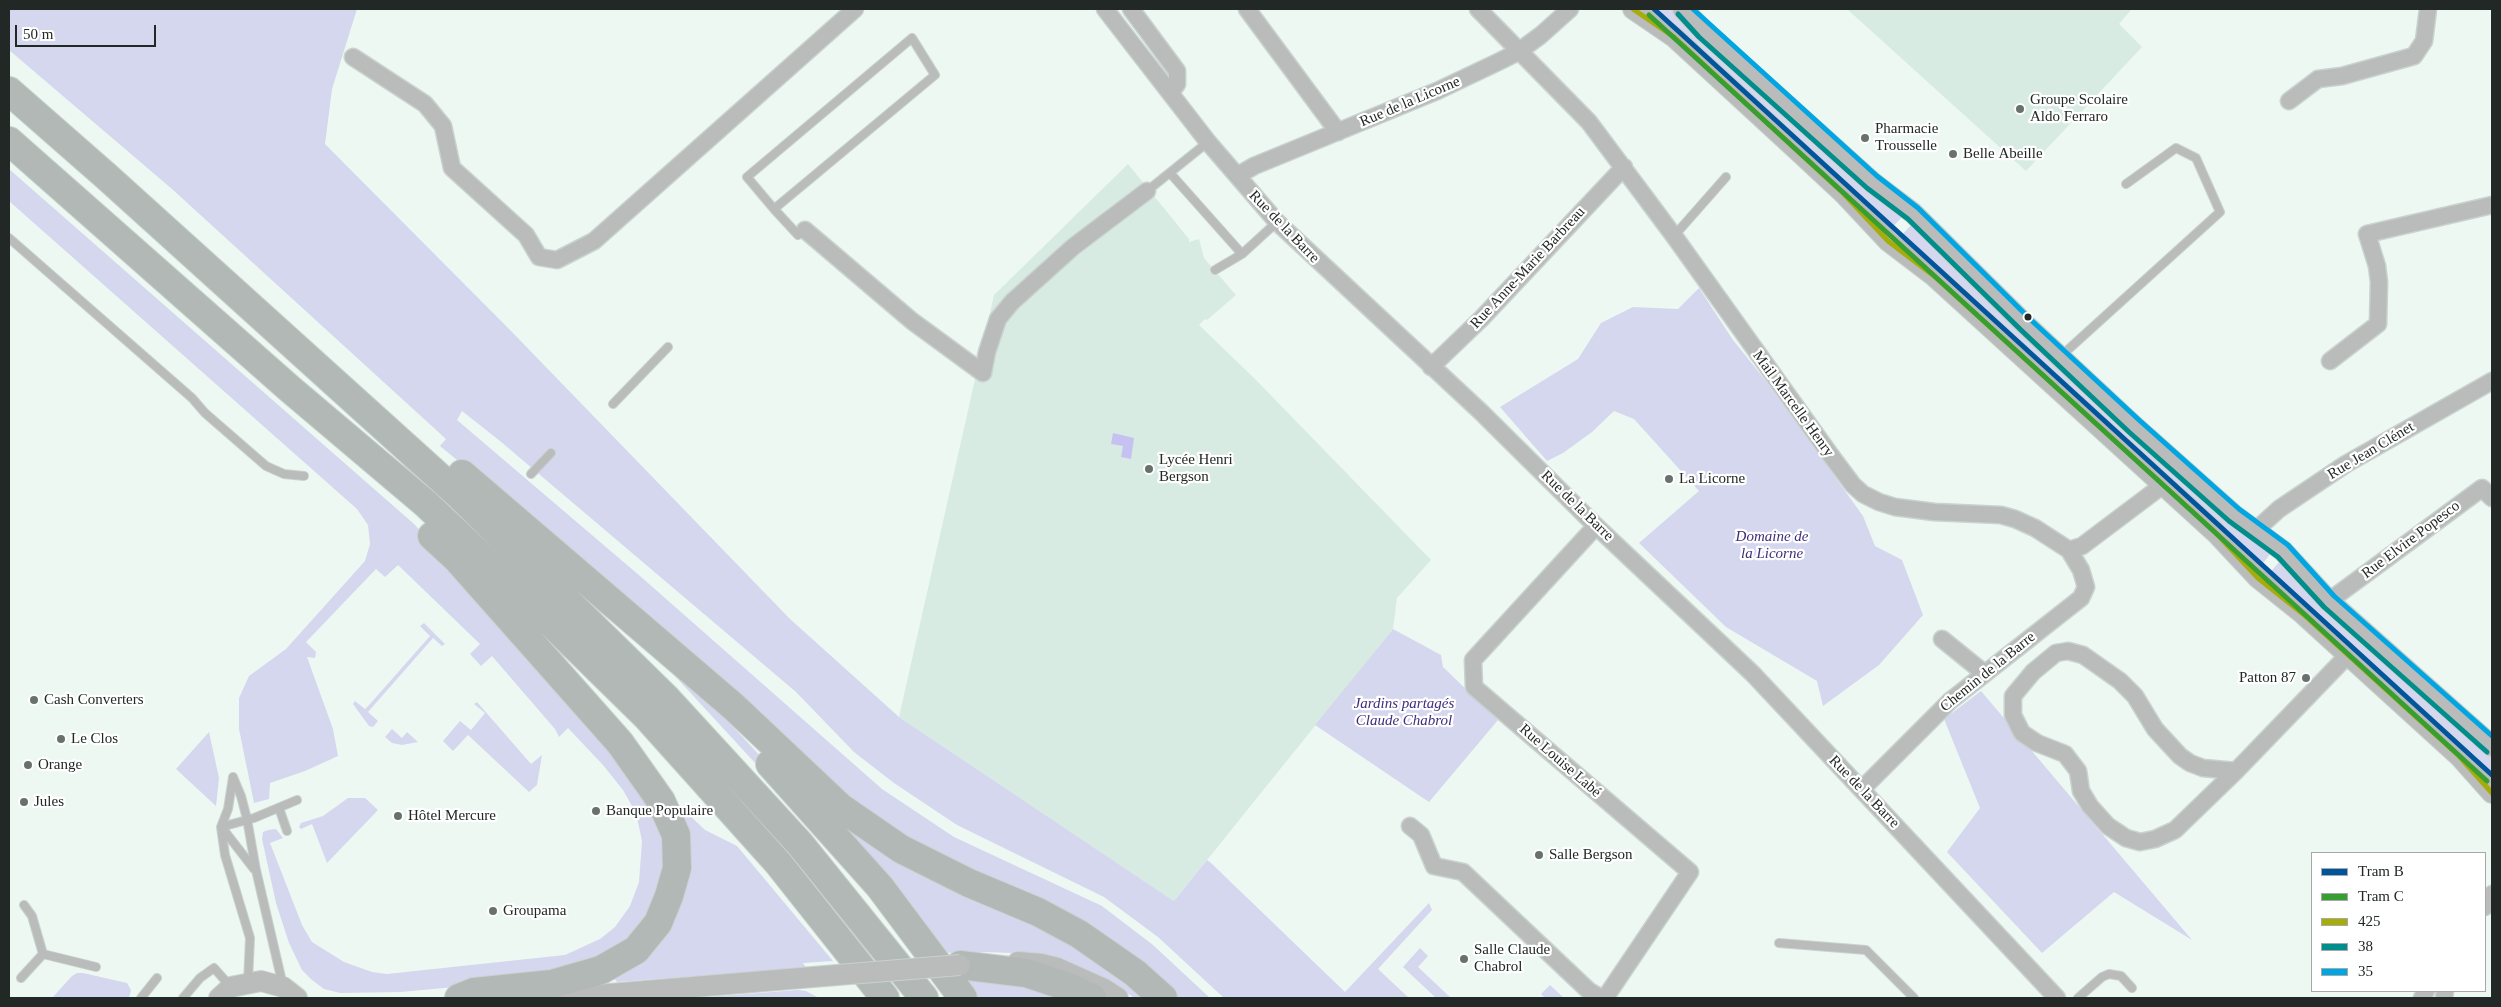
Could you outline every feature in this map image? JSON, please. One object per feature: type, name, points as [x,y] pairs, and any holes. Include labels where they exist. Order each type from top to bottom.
[{"type":"highway","points":[[9,78],[78,140],[106,176]]},
{"type":"highway","points":[[9,91],[106,176],[458,494],[666,698],[800,844],[924,998]]},
{"type":"highway","points":[[9,141],[290,389],[426,504],[646,716],[778,863],[885,998]]},
{"type":"highway","points":[[290,389],[348,456],[457,559],[620,743],[661,800],[676,835],[677,868],[669,896],[658,923],[636,950],[602,970],[552,984],[474,992],[459,998]]},
{"type":"highway","points":[[402,443],[448,462],[677,660],[734,706],[840,807],[867,827],[910,853],[969,883],[1038,912],[1079,934],[1135,973],[1163,998]]},
{"type":"highway","points":[[677,660],[880,886],[963,998]]},
{"type":"highway","points":[[960,965],[1026,973],[1071,988],[1092,998]]},
{"type":"street","points":[[353,57],[426,104],[443,126],[452,168],[526,235],[539,257],[557,260],[594,241],[855,9]]},
{"type":"street","name":"Rue de la Barre","points":[[1105,9],[1208,142],[1276,222],[1481,412],[1596,526],[1753,674],[2057,998]]},
{"type":"street","points":[[1131,9],[1175,67],[1178,80],[1171,92]]},
{"type":"street","points":[[1247,9],[1338,132]]},
{"type":"street","name":"Mail Marcelle Henry","points":[[1478,9],[1518,52],[1541,71],[1590,122],[1853,486],[1863,494],[1879,502],[1896,507],[2008,517],[2024,522],[2069,550]]},
{"type":"street","name":"Rue de la Licorne","points":[[1238,176],[1254,166],[1437,91],[1518,52],[1541,35],[1570,9]]},
{"type":"street","points":[[1633,9],[1674,37],[1844,194],[1888,241],[1934,276],[2216,533],[2258,578],[2303,614],[2459,756],[2492,793]]},
{"type":"street","points":[[1683,9],[1704,31],[1872,182],[1913,213],[1932,234],[2060,357],[2220,502],[2283,551],[2329,601],[2492,746]]},
{"type":"street","points":[[2290,101],[2318,79],[2342,76],[2414,56],[2424,41],[2428,9]]},
{"type":"street","name":"Rue Anne-Marie Barbreau","points":[[1431,367],[1475,325],[1624,167]]},
{"type":"street","points":[[801,232],[912,321],[983,373],[986,352],[998,319],[1012,302],[1073,246],[1147,191]]},
{"type":"street","points":[[2330,361],[2378,324],[2379,282],[2377,266],[2367,234],[2492,205]]},
{"type":"street","name":"Rue Jean Clénet","points":[[2256,530],[2279,509],[2346,464],[2492,381]]},
{"type":"street","points":[[2069,550],[2082,546],[2164,485]]},
{"type":"street","name":"Rue Elvire Popesco","points":[[2329,601],[2482,488],[2492,498]]},
{"type":"street","name":"Rue Louise Labé","points":[[1596,526],[1473,660],[1474,687],[1690,872],[1605,998]]},
{"type":"street","name":"Chemin de la Barre","points":[[1862,789],[1950,701],[2080,598],[2086,587],[2081,570],[2069,550]]},
{"type":"street","points":[[1942,639],[1984,674]]},
{"type":"street","points":[[2236,771],[2203,768],[2190,763],[2180,756],[2155,729],[2130,691],[2100,665],[2083,655],[2068,651],[2056,653],[2033,672],[2014,696],[2013,715],[2022,733],[2036,743],[2056,749],[2072,761],[2078,771],[2081,791],[2090,806],[2108,826],[2126,838],[2140,842],[2154,839],[2175,830],[2236,771],[2348,655]]},
{"type":"street","points":[[1410,826],[1421,835],[1434,866],[1463,872],[1589,991],[1601,998]]},
{"type":"street","points":[[562,998],[992,962],[1041,964],[1078,977],[1118,998]]},
{"type":"street","points":[[233,990],[261,981],[290,993]]},
{"type":"lane","points":[[774,209],[934,75],[912,38],[748,177],[774,209],[801,232]]},
{"type":"lane","points":[[1147,191],[1208,142]]},
{"type":"lane","points":[[2060,357],[2220,212],[2196,158],[2176,148],[2126,184]]},
{"type":"lane","points":[[1170,173],[1242,254]]},
{"type":"lane","points":[[1674,236],[1726,177]]},
{"type":"lane","points":[[1215,270],[1242,254],[1276,222]]},
{"type":"lane","points":[[9,238],[192,398],[205,413],[266,466],[284,474],[304,476]]},
{"type":"lane","points":[[613,404],[668,347]]},
{"type":"lane","points":[[531,474],[551,454]]},
{"type":"lane","points":[[233,990],[250,938],[225,855],[222,827],[228,809],[233,777],[241,796],[256,870],[290,993]]},
{"type":"lane","points":[[222,827],[297,800]]},
{"type":"lane","points":[[279,808],[287,830]]},
{"type":"lane","points":[[222,827],[256,870]]},
{"type":"lane","points":[[24,905],[32,916],[43,954]]},
{"type":"lane","points":[[1779,943],[1866,950],[1914,998]]},
{"type":"lane","points":[[43,954],[96,967]]},
{"type":"lane","points":[[22,978],[43,954]]},
{"type":"lane","points":[[183,998],[200,978],[214,968],[233,990]]},
{"type":"lane","points":[[2078,998],[2102,976],[2109,974],[2121,976],[2132,988]]},
{"type":"lane","points":[[141,998],[157,978]]},
{"type":"shaded area","name":"Groupe Scolaire Aldo Ferraro","points":[[1847,9],[2132,9],[2119,24],[2142,47],[2026,171]]},
{"type":"shaded area","name":"Lycée Henri Bergson","points":[[1128,164],[1189,239],[1189,242],[1199,239],[1204,258],[1236,295],[1199,325],[1255,379],[1431,560],[1397,598],[1393,629],[1174,901],[899,717],[994,295]]},
{"type":"green space","points":[[9,9],[357,9],[332,89],[325,144],[512,332],[790,619],[899,717],[1174,901],[1207,860],[1345,992],[1429,903],[1432,910],[1378,969],[1409,998],[1224,998],[1158,937],[1104,897],[957,825],[894,783],[854,752],[796,692],[500,441],[462,411],[457,420],[640,576],[882,789],[954,837],[1102,906],[1153,945],[1210,998],[1177,998],[1136,962],[951,866],[845,799],[652,620],[440,446],[446,439],[172,189],[9,50]]},
{"type":"green space","points":[[1648,9],[1674,9],[1902,217],[1890,230]]},
{"type":"green space","points":[[9,169],[414,524],[450,562],[625,766],[650,803],[665,844],[660,894],[638,930],[623,945],[595,964],[540,979],[401,992],[340,993],[324,989],[302,970],[289,943],[276,903],[262,839],[263,832],[276,829],[283,838],[270,843],[302,925],[312,942],[344,962],[372,972],[387,974],[565,955],[600,939],[615,927],[630,906],[639,882],[642,841],[636,813],[623,790],[603,765],[568,728],[559,737],[555,729],[492,656],[481,666],[470,654],[480,644],[398,565],[385,577],[376,569],[306,642],[316,652],[315,658],[307,657],[333,729],[338,756],[305,771],[270,783],[269,799],[254,803],[239,729],[239,698],[249,676],[286,649],[365,561],[370,544],[368,525],[357,509],[9,201]]},
{"type":"green space","points":[[1911,225],[2271,553],[2260,567],[1899,238]]},
{"type":"green space","name":"Domaine de la Licorne","points":[[1699,288],[1733,340],[1766,381],[1863,516],[1875,546],[1902,560],[1923,615],[1879,665],[1823,706],[1817,681],[1726,627],[1639,543],[1699,491],[1634,419],[1614,411],[1592,432],[1563,453],[1547,461],[1500,407],[1578,359],[1601,323],[1633,307],[1678,309]]},
{"type":"green space","points":[[2279,562],[2492,756],[2492,780],[2268,575]]},
{"type":"green space","points":[[424,623],[445,644],[442,646],[433,638],[368,712],[378,721],[373,727],[369,726],[353,704],[355,701],[365,709],[430,636],[420,626]]},
{"type":"green space","name":"Jardins partagés Claude Chabrol","points":[[1393,629],[1441,655],[1443,667],[1498,720],[1429,802],[1315,725]]},
{"type":"green space","points":[[670,667],[726,719],[788,786],[894,925],[814,827],[674,675]]},
{"type":"green space","points":[[1981,691],[2192,940],[2114,892],[2042,953],[1947,852],[1980,808],[1944,719]]},
{"type":"green space","points":[[477,702],[531,764],[542,755],[537,785],[529,792],[468,735],[453,751],[443,741],[460,721],[471,730],[485,713],[474,704]]},
{"type":"green space","points":[[392,729],[402,738],[407,732],[418,742],[402,745],[392,743],[385,737]]},
{"type":"green space","points":[[209,732],[219,778],[216,806],[176,769]]},
{"type":"green space","points":[[667,794],[705,830],[737,846],[833,961],[803,963],[806,968],[617,982],[613,977],[666,921]]},
{"type":"green space","points":[[348,798],[365,798],[378,810],[327,863],[312,824],[301,829],[299,827],[301,823],[323,816]]},
{"type":"green space","points":[[820,799],[1028,912],[1156,998],[1134,998],[1111,981],[1066,962],[1040,954],[940,953]]},
{"type":"green space","points":[[1420,948],[1428,956],[1418,967],[1451,998],[1436,998],[1403,967]]},
{"type":"green space","points":[[77,973],[127,983],[131,990],[129,998],[52,998]]},
{"type":"green space","points":[[958,980],[1020,980],[1074,998],[972,998]]},
{"type":"green space","points":[[1550,985],[1564,998],[1545,998],[1541,994]]},
{"type":"green space","points":[[806,991],[819,998],[693,998]]},
{"type":"water","points":[[1113,433],[1134,438],[1131,459],[1121,457],[1123,446],[1111,444]]},
{"type":"tram line","name":"B","points":[[1654,9],[2492,775]]},
{"type":"tram line","name":"C","points":[[1649,15],[2487,781]]},
{"type":"transit line","name":"425","points":[[1633,9],[1674,37],[1844,194],[1888,241],[1934,276],[2216,533],[2258,578],[2303,614],[2459,756],[2492,793]]},
{"type":"transit line","name":"35","points":[[1693,9],[1877,176],[1918,208],[2031,320],[2139,420],[2239,509],[2288,545],[2334,596],[2492,736]]},
{"type":"transit line","name":"38","points":[[1678,14],[1699,37],[1867,188],[1908,219],[2021,330],[2129,432],[2229,521],[2278,557],[2324,607],[2487,752]]},
{"type":"place","name":"Groupe Scolaire Aldo Ferraro","points":[[2020,109]]},
{"type":"place","name":"Pharmacie Trousselle","points":[[1865,138]]},
{"type":"place","name":"Belle Abeille","points":[[1953,154]]},
{"type":"place","name":"Lycée Henri Bergson","points":[[1149,469]]},
{"type":"place","name":"La Licorne","points":[[1669,479]]},
{"type":"place","name":"Patton 87","points":[[2306,678]]},
{"type":"place","name":"Cash Converters","points":[[34,700]]},
{"type":"place","name":"Le Clos","points":[[61,739]]},
{"type":"place","name":"Orange","points":[[28,765]]},
{"type":"place","name":"Jules","points":[[24,802]]},
{"type":"place","name":"Banque Populaire","points":[[596,811]]},
{"type":"place","name":"Hôtel Mercure","points":[[398,816]]},
{"type":"place","name":"Salle Bergson","points":[[1539,855]]},
{"type":"place","name":"Groupama","points":[[493,911]]},
{"type":"place","name":"Salle Claude Chabrol","points":[[1464,959]]}]
